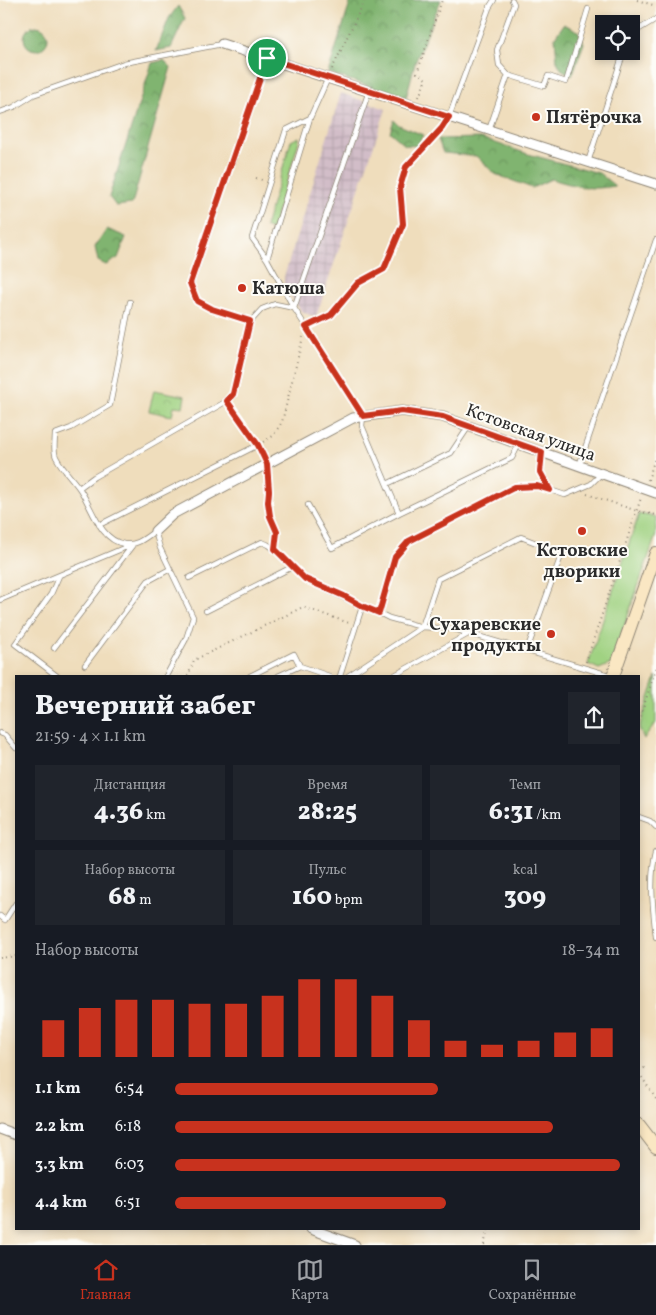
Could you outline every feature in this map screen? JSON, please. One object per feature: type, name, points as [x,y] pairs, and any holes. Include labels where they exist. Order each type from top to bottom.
[{"type":"main road","points":[[612,675],[656,553]]},
{"type":"main road","points":[[640,1126],[656,1147]]},
{"type":"street","points":[[222,44],[656,184]]},
{"type":"street","name":"Кстовская улица","points":[[155,531],[173,514],[353,418],[402,411],[443,417],[656,493]]},
{"type":"street","points":[[0,1129],[15,1135]]},
{"type":"street","points":[[314,1230],[355,1245]]},
{"type":"lane","points":[[449,117],[489,8],[494,0]]},
{"type":"lane","points":[[512,0],[514,4],[497,50],[499,65],[508,75],[544,86],[548,76],[566,82],[588,9]]},
{"type":"lane","points":[[640,29],[656,19]]},
{"type":"lane","points":[[0,112],[14,107],[33,95],[124,63],[222,44]]},
{"type":"lane","points":[[250,321],[212,309],[197,301],[190,283],[267,58]]},
{"type":"lane","points":[[588,162],[621,60]]},
{"type":"lane","points":[[489,130],[508,75]]},
{"type":"lane","points":[[267,259],[310,118],[328,78]]},
{"type":"lane","points":[[294,308],[369,91]]},
{"type":"lane","points":[[310,118],[286,130],[252,238],[267,259],[294,308],[363,416],[362,426],[399,513]]},
{"type":"lane","points":[[579,466],[656,240]]},
{"type":"lane","points":[[130,302],[110,405],[71,428],[54,434],[55,455],[79,488],[99,525],[112,539],[122,544],[133,545]]},
{"type":"lane","points":[[79,488],[94,477],[227,401],[233,394],[250,321],[262,309],[275,304],[294,308]]},
{"type":"lane","points":[[387,484],[451,453],[469,426]]},
{"type":"lane","points":[[308,505],[332,548],[512,458],[519,444]]},
{"type":"lane","points":[[99,525],[258,445]]},
{"type":"lane","points":[[542,452],[540,472],[550,490]]},
{"type":"lane","points":[[379,613],[395,557],[409,541],[515,487],[537,486],[565,495],[591,484],[601,474]]},
{"type":"lane","points":[[0,600],[142,541],[155,531],[160,548],[193,617],[186,639],[167,675]]},
{"type":"lane","points":[[350,675],[422,628],[438,579],[521,537],[562,553],[527,650]]},
{"type":"lane","points":[[190,578],[262,542],[271,545],[305,579],[388,618],[422,628],[454,629],[470,633],[608,675]]},
{"type":"lane","points":[[54,648],[133,545]]},
{"type":"lane","points":[[206,611],[292,567]]},
{"type":"lane","points":[[85,665],[148,581],[170,569]]},
{"type":"lane","points":[[56,675],[15,644],[51,594],[59,576]]},
{"type":"lane","points":[[340,675],[362,606]]},
{"type":"lane","points":[[395,675],[470,633]]},
{"type":"lane","points":[[252,675],[294,654],[300,666]]},
{"type":"lane","points":[[280,675],[300,666],[326,675]]},
{"type":"lane","points":[[0,733],[5,735],[15,747]]},
{"type":"lane","points":[[640,817],[650,821],[656,827]]},
{"type":"lane","points":[[656,851],[654,858],[653,902],[656,937]]},
{"type":"lane","points":[[0,916],[5,920],[15,905]]},
{"type":"path","points":[[328,78],[365,0]]},
{"type":"path","points":[[416,106],[426,79],[417,73],[442,0]]},
{"type":"path","points":[[637,0],[656,6]]},
{"type":"path","points":[[227,401],[258,445],[273,436],[282,422],[306,327],[331,315],[358,283],[384,269],[403,224],[400,187],[406,167],[442,128],[449,117]]},
{"type":"path","points":[[584,668],[656,455]]},
{"type":"path","points":[[267,464],[268,509],[277,532],[275,549]]},
{"type":"path","points":[[576,490],[637,511],[656,515]]},
{"type":"path","points":[[188,675],[194,660],[303,607],[356,625]]},
{"type":"path","points":[[640,718],[656,668]]},
{"type":"path","points":[[0,958],[15,956]]},
{"type":"path","points":[[640,1071],[647,1067]]},
{"type":"path","points":[[640,1074],[656,1099]]},
{"type":"path","points":[[484,1245],[488,1230]]},
{"type":"shaded area","points":[[341,93],[386,109],[316,317],[302,312],[284,286],[284,277]]},
{"type":"green space","points":[[351,0],[441,0],[415,63],[406,98],[328,73]]},
{"type":"green space","points":[[178,6],[185,18],[171,48],[156,51],[169,18]]},
{"type":"green space","points":[[564,24],[578,31],[584,43],[572,76],[561,69],[557,61],[555,37]]},
{"type":"green space","points":[[36,26],[45,29],[48,38],[45,47],[36,50],[27,47],[24,38],[27,29]]},
{"type":"green space","points":[[164,60],[171,67],[132,204],[116,206],[109,197],[152,63]]},
{"type":"green space","points":[[394,120],[399,125],[423,135],[417,146],[405,145],[390,132]]},
{"type":"green space","points":[[299,137],[272,230],[265,227],[291,141]]},
{"type":"green space","points":[[481,138],[528,154],[599,173],[615,186],[590,188],[551,179],[532,188],[495,174],[476,156],[443,153],[438,139]]},
{"type":"green space","points":[[107,229],[126,237],[118,258],[106,265],[98,261],[95,247]]},
{"type":"green space","points":[[154,390],[185,396],[183,407],[174,406],[172,416],[149,411]]},
{"type":"green space","points":[[639,514],[656,517],[656,535],[611,664],[599,669],[588,664]]},
{"type":"green space","points":[[656,677],[656,723],[644,739],[640,725]]},
{"type":"place","name":"Пятёрочка","points":[[536,117]]},
{"type":"place","name":"Катюша","points":[[242,288]]},
{"type":"place","name":"Кстовские дворики","points":[[582,531]]},
{"type":"place","name":"Сухаревские продукты","points":[[551,634]]},
{"type":"route","points":[[267,58],[449,117],[442,128],[406,167],[400,187],[403,224],[384,269],[358,283],[331,315],[306,327],[363,416],[402,411],[443,417],[542,452],[540,472],[550,490],[537,486],[515,487],[409,541],[395,557],[379,613],[305,579],[275,549],[277,532],[270,516],[267,464],[258,445],[227,401],[233,394],[250,321],[212,309],[197,301],[190,283],[267,58]]}]
